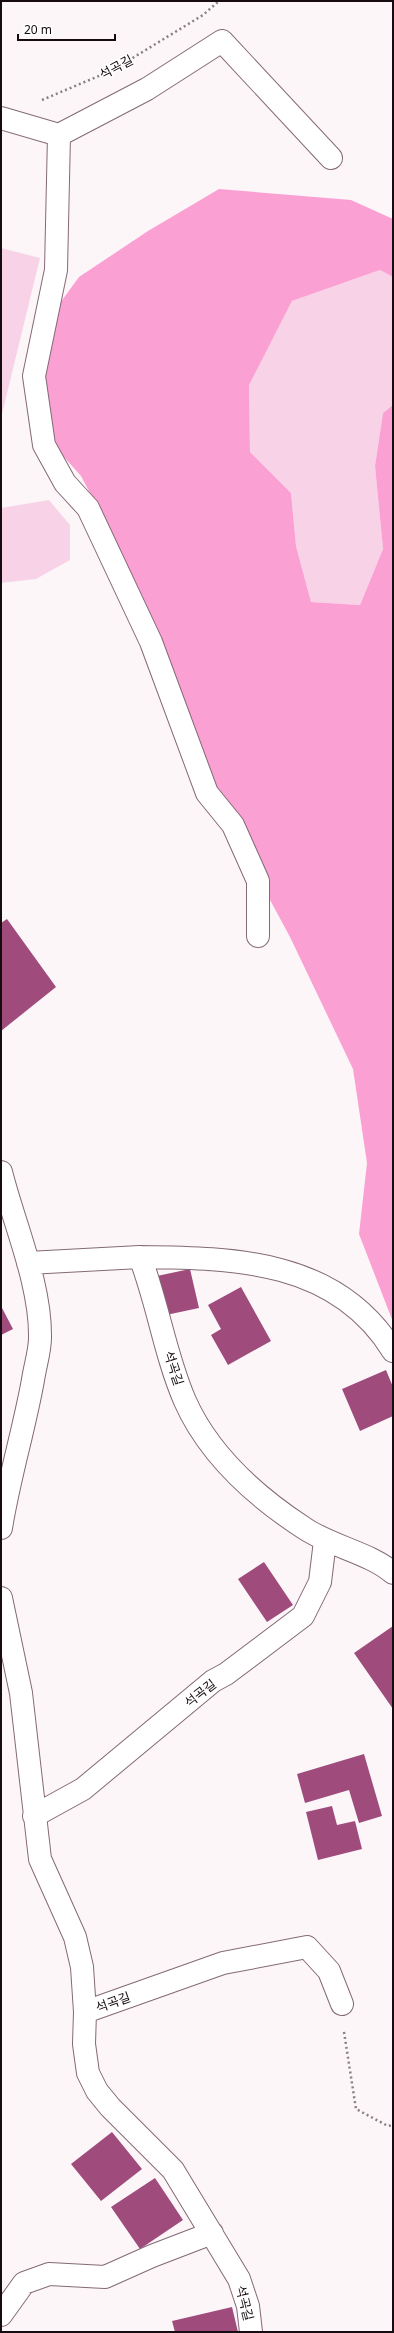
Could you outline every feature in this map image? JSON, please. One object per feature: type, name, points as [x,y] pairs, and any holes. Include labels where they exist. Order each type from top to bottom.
[{"type":"street","points":[[1,118],[59,135],[147,89],[222,40],[331,158]]},
{"type":"street","points":[[59,135],[56,270],[34,376],[44,444],[65,483],[88,508],[151,642],[208,792],[233,825],[258,881],[258,936]]},
{"type":"street","points":[[1,1172],[28,1263],[36,1299],[40,1338],[30,1395],[8,1483],[1,1528]]},
{"type":"street","points":[[28,1263],[140,1257],[216,1258],[301,1275],[329,1288],[350,1302],[380,1330],[393,1351]]},
{"type":"street","name":"석곡길","points":[[140,1257],[185,1401],[200,1431],[218,1455],[243,1481],[304,1528],[325,1541],[372,1561],[393,1573]]},
{"type":"street","name":"석곡길","points":[[34,1816],[82,1789],[213,1681],[226,1674],[303,1616],[320,1582],[325,1541]]},
{"type":"street","name":"석곡길","points":[[1,1598],[21,1693],[40,1859],[75,1937],[82,1967],[85,2012],[84,2044],[88,2072],[97,2091],[173,2170],[239,2279],[248,2306],[251,2332]]},
{"type":"street","name":"석곡길","points":[[85,2012],[223,1963],[306,1948],[329,1971],[342,2004]]},
{"type":"street","points":[[1,2315],[24,2283],[36,2278],[49,2274],[105,2277],[152,2256],[212,2233]]},
{"type":"path","name":"석곡길","points":[[35,103],[114,70],[203,15],[219,1]]},
{"type":"path","points":[[342,2004],[346,2057],[356,2109],[388,2126],[393,2125]]},
{"type":"shaded area","points":[[219,189],[351,200],[393,219],[393,277],[380,270],[292,301],[249,385],[250,452],[291,493],[296,546],[311,602],[360,605],[383,549],[375,466],[383,413],[393,405],[393,1322],[359,1234],[367,1163],[353,1069],[290,937],[235,835],[100,512],[81,476],[55,447],[39,385],[46,322],[79,277],[148,231]]},
{"type":"shaded area","points":[[1,248],[40,258],[1,418]]},
{"type":"shaded area","points":[[380,270],[393,277],[393,405],[383,413],[375,466],[383,549],[360,605],[311,602],[296,546],[291,493],[250,452],[249,384],[292,301]]},
{"type":"shaded area","points":[[49,500],[70,525],[70,560],[36,579],[1,583],[1,508]]},
{"type":"building","points":[[7,919],[56,987],[1,1031],[1,923]]},
{"type":"building","points":[[190,1269],[199,1308],[166,1315],[157,1276]]},
{"type":"building","points":[[241,1287],[271,1341],[228,1365],[211,1335],[221,1329],[208,1305]]},
{"type":"building","points":[[1,1306],[13,1329],[1,1335]]},
{"type":"building","points":[[386,1370],[393,1387],[393,1416],[360,1431],[342,1389]]},
{"type":"building","points":[[264,1562],[293,1605],[267,1622],[238,1579]]},
{"type":"building","points":[[393,1626],[393,1709],[354,1653]]},
{"type":"building","points":[[364,1754],[382,1816],[359,1823],[349,1790],[305,1803],[297,1774]]},
{"type":"building","points":[[332,1806],[337,1825],[355,1821],[362,1849],[318,1860],[306,1812]]},
{"type":"building","points":[[112,2132],[142,2169],[101,2201],[71,2164]]},
{"type":"building","points":[[155,2178],[183,2220],[140,2249],[111,2207]]},
{"type":"building","points":[[232,2307],[238,2332],[175,2332],[172,2321]]}]
